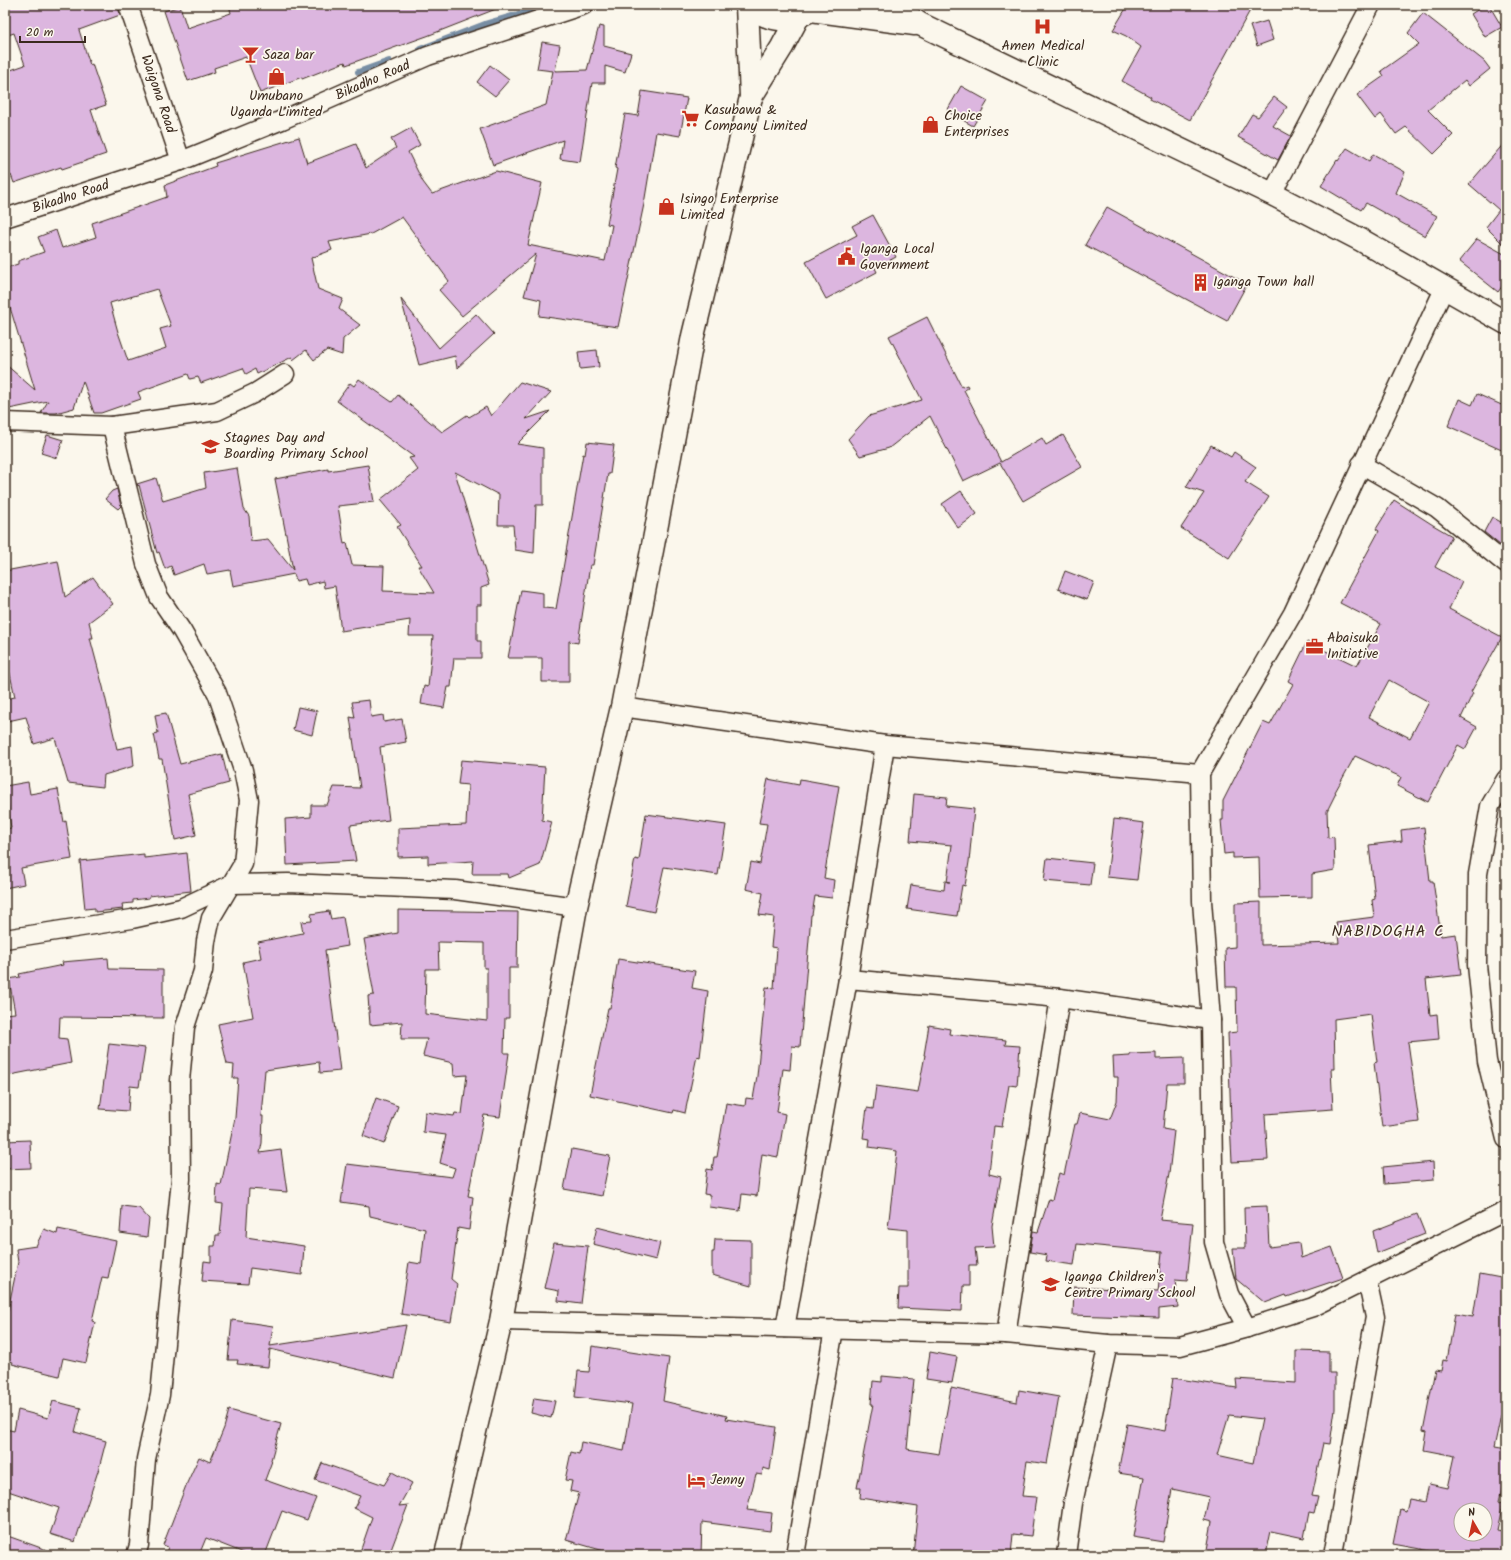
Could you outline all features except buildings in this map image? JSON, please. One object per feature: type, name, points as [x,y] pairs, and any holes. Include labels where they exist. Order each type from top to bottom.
[{"type":"street","name":"Waigona Road","points":[[128,5],[181,161]]},
{"type":"street","name":"Bikadho Road","points":[[5,218],[181,161],[282,120],[428,56],[584,5]]},
{"type":"street","points":[[747,5],[758,14],[785,20],[808,11],[920,24]]},
{"type":"street","points":[[446,1555],[501,1321],[576,907],[622,707],[693,336],[751,97],[747,5]]},
{"type":"street","points":[[891,5],[920,24],[1272,194],[1360,240],[1506,323]]},
{"type":"street","points":[[1272,194],[1372,5]]},
{"type":"street","points":[[751,97],[782,47],[808,11]]},
{"type":"street","points":[[1247,1328],[1228,1294],[1214,1242],[1211,1020],[1202,901],[1200,773],[1293,613],[1444,288]]},
{"type":"street","points":[[5,422],[112,426],[217,411],[255,393],[285,374]]},
{"type":"street","points":[[112,426],[146,564],[158,597],[182,630],[217,693],[243,770],[249,800],[243,864],[211,918],[206,941],[203,971],[185,1027],[180,1081],[181,1179],[160,1395],[146,1459],[139,1546],[136,1555]]},
{"type":"street","points":[[1362,464],[1437,508],[1506,564]]},
{"type":"street","points":[[622,707],[884,745],[1200,773]]},
{"type":"street","points":[[785,1328],[848,979],[884,745]]},
{"type":"street","points":[[1506,779],[1490,806],[1478,874],[1477,965],[1487,1061],[1506,1139]]},
{"type":"street","points":[[5,939],[132,919],[182,908],[232,884],[288,883],[455,890],[576,907]]},
{"type":"street","points":[[848,979],[1060,998],[1211,1020]]},
{"type":"street","points":[[1006,1334],[1060,998]]},
{"type":"street","points":[[501,1321],[1006,1334],[1108,1344],[1180,1346],[1247,1328],[1313,1307],[1506,1211]]},
{"type":"street","points":[[1333,1555],[1375,1317],[1367,1280]]},
{"type":"street","points":[[795,1555],[834,1329]]},
{"type":"street","points":[[1066,1555],[1073,1503],[1108,1344]]},
{"type":"waterway","points":[[420,49],[485,24],[549,5]]},
{"type":"waterway","points":[[358,72],[389,61]]},
{"type":"place","name":"Amen Medical Clinic","points":[[1043,26]]},
{"type":"place","name":"Saza bar","points":[[250,55]]},
{"type":"place","name":"Umubano Uganda Limited","points":[[276,76]]},
{"type":"place","name":"Kasubawa & Company Limited","points":[[691,118]]},
{"type":"place","name":"Choice Enterprises","points":[[931,124]]},
{"type":"place","name":"Isingo Enterprise Limited","points":[[667,207]]},
{"type":"place","name":"Iganga Local Government","points":[[847,257]]},
{"type":"place","name":"Iganga Town hall","points":[[1200,282]]},
{"type":"place","name":"Stagnes Day and Boarding Primary School","points":[[211,446]]},
{"type":"place","name":"Abaisuka Initiative","points":[[1314,646]]},
{"type":"place","name":"Iganga Children's Centre Primary School","points":[[1051,1285]]},
{"type":"place","name":"Jenny","points":[[697,1480]]},
{"type":"district","name":"NABIDOGHA C","points":[[1388,931]]}]
